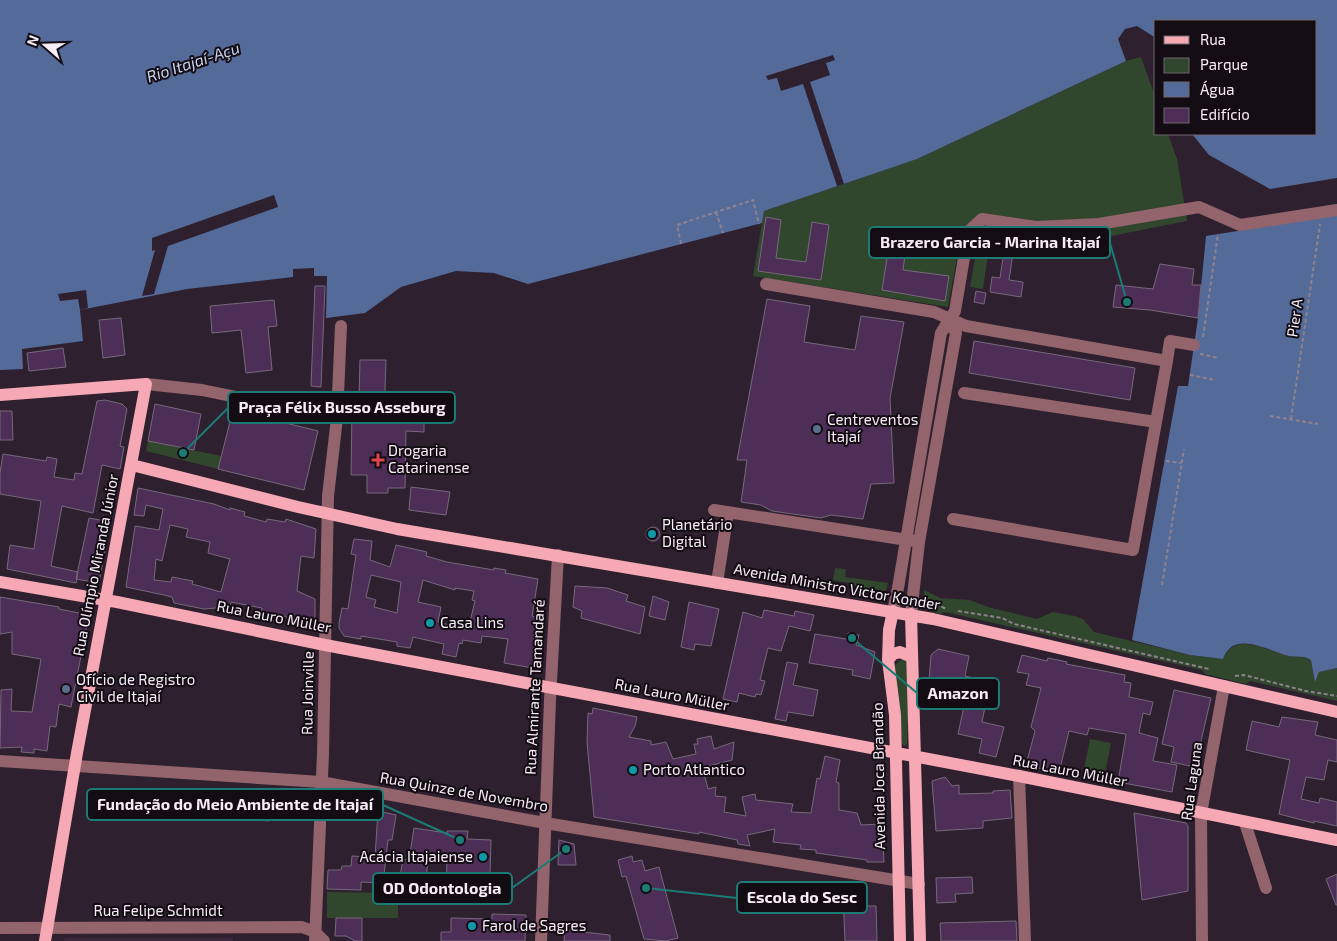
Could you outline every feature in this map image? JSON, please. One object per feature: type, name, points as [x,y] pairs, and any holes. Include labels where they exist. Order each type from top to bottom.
[{"type":"main road","points":[[0,395],[146,384]]},
{"type":"main road","name":"Rua Olímpio Miranda Júnior","points":[[45,941],[75,766],[146,384]]},
{"type":"main road","name":"Avenida Ministro Victor Konder","points":[[132,465],[398,529],[717,583],[893,610],[1228,681],[1337,712]]},
{"type":"main road","name":"Rua Lauro Müller","points":[[0,582],[107,600],[325,645],[896,755],[1019,776],[1337,840]]},
{"type":"main road","name":"Avenida Joca Brandão","points":[[893,610],[889,630],[888,660],[895,715],[900,941]]},
{"type":"main road","points":[[911,614],[920,941]]},
{"type":"main road","points":[[888,660],[893,654],[900,652],[907,653],[912,657]]},
{"type":"street","points":[[948,320],[955,311],[969,230],[982,219],[1036,227],[1090,225],[1199,208],[1240,225],[1337,210]]},
{"type":"street","points":[[766,284],[934,312],[948,320],[966,326],[1167,361]]},
{"type":"street","points":[[893,610],[913,541],[956,333],[948,320]]},
{"type":"street","name":"Rua Joinville","points":[[318,938],[328,513],[337,418],[342,326]]},
{"type":"street","points":[[953,519],[1133,550],[1170,341],[1197,345]]},
{"type":"street","points":[[146,384],[202,390],[337,418]]},
{"type":"street","points":[[964,393],[1156,422]]},
{"type":"street","points":[[714,510],[913,541]]},
{"type":"street","points":[[717,583],[728,512]]},
{"type":"street","points":[[911,614],[913,541]]},
{"type":"street","name":"Rua Almirante Tamandaré","points":[[541,941],[550,688],[558,555]]},
{"type":"street","name":"Rua Laguna","points":[[1202,941],[1201,814],[1222,723],[1228,681]]},
{"type":"street","name":"Rua Quinze de Novembro","points":[[0,761],[321,782],[545,823],[918,884]]},
{"type":"street","points":[[1019,776],[1025,941]]},
{"type":"street","points":[[1246,822],[1266,888]]},
{"type":"street","name":"Rua Felipe Schmidt","points":[[0,928],[302,927],[318,938]]},
{"type":"path","points":[[681,244],[677,225],[753,200],[759,224]]},
{"type":"path","points":[[716,212],[723,233]]},
{"type":"path","name":"Pier A","points":[[1291,419],[1320,219]]},
{"type":"path","points":[[1218,234],[1197,345],[1219,358]]},
{"type":"path","points":[[1190,375],[1216,380]]},
{"type":"path","points":[[1270,416],[1318,424]]},
{"type":"path","points":[[1162,585],[1184,450]]},
{"type":"path","points":[[1166,461],[1181,463]]},
{"type":"path","points":[[913,590],[937,606],[950,610],[1002,618],[1014,624],[1212,671]]},
{"type":"path","points":[[1228,681],[1244,675],[1298,689],[1337,696]]},
{"type":"shaded area","points":[[65,938],[233,938],[233,941],[64,941]]},
{"type":"green space","points":[[1141,57],[1154,93],[1154,135],[1168,135],[1177,159],[1187,221],[1020,254],[959,247],[948,307],[753,276],[764,211],[917,159],[1126,61]]},
{"type":"green space","points":[[976,252],[988,254],[983,289],[970,287]]},
{"type":"green space","points":[[148,441],[221,456],[218,469],[146,451]]},
{"type":"green space","points":[[835,568],[846,569],[845,577],[888,583],[886,591],[850,586],[849,583],[833,580]]},
{"type":"green space","points":[[924,590],[940,598],[970,600],[988,607],[1037,619],[1053,612],[1075,616],[1083,619],[1094,632],[1190,655],[1223,659],[1229,650],[1244,644],[1262,647],[1289,656],[1305,658],[1311,660],[1315,681],[1319,672],[1337,668],[1337,701],[1250,681],[1246,684],[1205,674],[1202,670],[945,612],[940,614],[926,609],[923,604]]},
{"type":"green space","points":[[902,659],[906,660],[910,668],[907,744],[905,746],[902,744],[894,666]]},
{"type":"green space","points":[[1090,739],[1111,743],[1103,783],[1082,779]]},
{"type":"green space","points":[[327,892],[398,893],[398,918],[327,918]]},
{"type":"water","name":"Rio Itajaí-Açu","points":[[0,0],[1337,0],[1337,178],[1270,189],[1209,155],[1193,135],[1317,135],[1317,20],[1154,20],[1154,37],[1137,26],[1125,29],[1118,39],[1126,61],[917,159],[764,211],[762,223],[528,284],[494,273],[456,271],[401,287],[365,313],[326,318],[327,276],[314,276],[314,268],[293,269],[293,277],[187,289],[80,310],[83,341],[22,349],[23,369],[0,370]]},
{"type":"water","points":[[1337,215],[1337,668],[1319,672],[1315,682],[1311,660],[1308,658],[1289,656],[1252,644],[1235,645],[1228,650],[1223,659],[1190,655],[1132,640],[1178,386],[1188,386],[1198,318],[1206,236]]},
{"type":"pier","points":[[833,55],[835,60],[826,63],[830,75],[810,82],[844,184],[837,186],[803,84],[781,91],[777,78],[768,80],[766,76]]},
{"type":"pier","points":[[274,195],[278,207],[168,246],[154,294],[142,296],[155,250],[152,251],[152,238]]},
{"type":"pier","points":[[86,290],[88,308],[80,310],[78,299],[60,301],[58,294]]},
{"type":"building","points":[[766,217],[781,220],[776,258],[806,262],[812,222],[829,225],[821,280],[758,271]]},
{"type":"building","points":[[1004,251],[1013,253],[1009,280],[1023,282],[1021,297],[990,292],[992,277],[1000,278]]},
{"type":"building","points":[[888,252],[905,255],[903,270],[949,276],[945,301],[882,290]]},
{"type":"building","points":[[1160,264],[1194,269],[1192,285],[1201,285],[1198,318],[1150,310],[1113,307],[1116,285],[1153,289]]},
{"type":"building","points":[[315,286],[325,286],[321,387],[311,386]]},
{"type":"building","points":[[976,291],[986,293],[984,304],[974,302]]},
{"type":"building","name":"Centreventos Itajaí","points":[[767,299],[810,306],[804,342],[855,350],[861,316],[904,322],[890,398],[894,483],[871,484],[863,519],[831,515],[821,518],[772,511],[761,505],[741,502],[747,460],[737,460]]},
{"type":"building","points":[[274,300],[277,326],[268,327],[272,370],[246,373],[241,330],[212,333],[210,306]]},
{"type":"building","points":[[121,318],[125,355],[103,358],[99,320]]},
{"type":"building","points":[[974,341],[1135,368],[1130,400],[969,373]]},
{"type":"building","points":[[63,348],[66,367],[29,371],[27,353]]},
{"type":"building","points":[[360,360],[386,360],[384,418],[403,418],[403,413],[424,414],[424,432],[406,431],[405,488],[388,488],[388,493],[367,493],[367,475],[351,475],[352,410],[349,410],[349,398],[359,399]]},
{"type":"building","points":[[105,400],[122,404],[127,409],[120,446],[124,447],[120,469],[102,465],[93,513],[62,506],[51,566],[78,572],[76,583],[7,569],[10,545],[34,549],[41,501],[0,494],[0,473],[3,454],[46,461],[47,457],[57,459],[54,477],[74,480],[75,473],[82,474],[97,401]]},
{"type":"building","points":[[155,404],[201,414],[194,450],[148,441]]},
{"type":"building","points":[[233,410],[318,431],[304,490],[218,469]]},
{"type":"building","points":[[0,411],[12,411],[13,440],[0,440]]},
{"type":"building","points":[[411,487],[450,492],[446,515],[409,510]]},
{"type":"building","points":[[138,488],[214,504],[230,510],[230,508],[245,512],[244,516],[266,522],[267,519],[285,522],[286,519],[316,529],[314,558],[301,556],[297,591],[315,599],[315,626],[312,630],[298,628],[299,621],[280,615],[279,622],[260,618],[262,608],[231,602],[229,611],[216,608],[204,609],[174,603],[172,597],[126,587],[135,526],[159,530],[163,509],[146,505],[144,516],[134,515]],"holes":[[[170,525],[188,529],[186,537],[210,542],[208,553],[230,559],[221,592],[192,584],[193,581],[172,577],[171,582],[154,580],[156,559],[162,561]]]},
{"type":"building","points":[[89,518],[110,522],[99,583],[76,579]]},
{"type":"building","name":"Planetário Digital","points":[[653,527],[658,529],[660,534],[658,539],[653,541],[648,539],[646,534],[648,529]]},
{"type":"building","points":[[354,539],[372,541],[370,560],[390,567],[396,545],[427,552],[426,556],[447,562],[494,570],[494,568],[506,570],[505,573],[538,579],[532,616],[535,617],[533,668],[504,663],[508,639],[482,636],[481,643],[463,640],[462,644],[459,643],[456,657],[442,654],[444,644],[413,637],[410,648],[397,646],[397,642],[361,636],[361,639],[344,636],[339,628],[339,623],[342,608],[348,609],[356,555],[351,554]],"holes":[[[371,575],[401,582],[397,613],[374,607],[376,600],[366,597]],[[423,580],[455,590],[455,588],[474,591],[472,600],[475,601],[468,630],[438,622],[441,607],[418,602]]]},
{"type":"building","points":[[575,586],[607,588],[628,595],[626,601],[645,607],[640,634],[581,618],[582,611],[573,607]]},
{"type":"building","points":[[653,596],[669,602],[665,620],[649,616]]},
{"type":"building","points":[[0,597],[59,607],[59,609],[89,615],[71,707],[59,704],[56,727],[50,726],[47,751],[34,749],[34,753],[21,752],[22,747],[0,748],[1,690],[12,689],[11,711],[32,712],[41,659],[12,654],[12,632],[0,634]]},
{"type":"building","points":[[689,602],[719,609],[711,646],[695,644],[694,650],[681,647]]},
{"type":"building","points":[[764,610],[794,616],[795,611],[814,615],[810,631],[789,626],[781,651],[768,648],[760,680],[765,681],[761,695],[756,694],[755,697],[739,693],[737,702],[723,699],[743,612],[762,618]]},
{"type":"building","points":[[848,633],[859,635],[856,645],[875,652],[870,679],[852,675],[853,670],[809,663],[815,634],[846,639]]},
{"type":"building","points":[[938,649],[969,656],[965,676],[990,682],[982,722],[1004,727],[996,757],[979,753],[982,739],[958,734],[965,702],[941,697],[940,701],[932,699],[929,682],[931,655]]},
{"type":"building","points":[[1022,655],[1047,661],[1048,658],[1067,662],[1066,664],[1125,675],[1124,682],[1131,683],[1129,697],[1153,702],[1150,715],[1143,713],[1139,733],[1158,738],[1153,761],[1177,765],[1172,792],[1118,782],[1125,734],[1089,728],[1087,735],[1069,731],[1059,773],[1026,765],[1035,731],[1031,727],[1041,688],[1026,685],[1029,674],[1017,672]]},
{"type":"building","points":[[787,662],[798,664],[793,685],[818,690],[813,716],[788,712],[786,721],[775,719]]},
{"type":"building","points":[[1174,690],[1211,698],[1195,767],[1171,762],[1174,747],[1162,744]]},
{"type":"building","points":[[593,708],[637,717],[629,737],[651,741],[651,745],[666,742],[673,759],[696,754],[694,744],[698,744],[697,739],[711,736],[714,749],[734,742],[732,760],[704,767],[703,769],[708,789],[716,787],[715,796],[726,797],[724,812],[746,816],[742,797],[755,794],[756,800],[793,804],[791,812],[811,813],[817,778],[820,779],[825,756],[840,760],[836,782],[839,783],[839,810],[857,813],[861,825],[882,824],[884,862],[867,862],[867,860],[816,853],[816,850],[800,849],[801,845],[773,842],[775,829],[747,835],[750,846],[738,844],[737,840],[699,832],[699,834],[594,817],[587,742],[588,713],[592,714]]},
{"type":"building","points":[[1282,717],[1318,722],[1315,735],[1337,740],[1337,762],[1328,760],[1324,780],[1306,777],[1301,799],[1319,803],[1320,798],[1337,802],[1337,826],[1314,821],[1314,823],[1279,814],[1290,760],[1246,750],[1252,721],[1279,727]]},
{"type":"building","points":[[945,777],[952,786],[959,785],[959,794],[993,793],[993,791],[1010,790],[1012,818],[983,821],[983,828],[936,831],[932,781]]},
{"type":"building","points":[[235,798],[271,801],[269,821],[233,818]]},
{"type":"building","points":[[378,811],[396,815],[392,840],[388,840],[383,883],[361,882],[361,890],[327,889],[328,870],[341,870],[342,866],[351,866],[352,856],[375,857]]},
{"type":"building","points":[[1134,813],[1186,823],[1188,826],[1188,891],[1142,900]]},
{"type":"building","points":[[414,828],[447,833],[447,831],[468,831],[467,839],[491,840],[490,874],[466,873],[466,876],[463,876],[457,882],[456,895],[446,895],[447,861],[429,858],[425,882],[400,877],[403,859],[409,860]]},
{"type":"building","points":[[559,840],[574,844],[576,865],[558,865]]},
{"type":"building","points":[[632,856],[633,862],[642,860],[645,871],[659,867],[678,938],[666,941],[644,939],[626,876],[622,877],[618,860]]},
{"type":"building","points":[[1337,874],[1337,905],[1336,905],[1326,879]]},
{"type":"building","points":[[972,877],[973,893],[955,894],[956,902],[937,903],[936,878]]},
{"type":"building","points":[[843,895],[866,895],[866,906],[876,906],[877,941],[845,941]]},
{"type":"building","points":[[492,914],[526,915],[525,941],[441,941],[441,932],[451,932],[451,918],[492,919]]},
{"type":"building","points":[[336,918],[362,918],[362,941],[355,941],[346,936],[335,936]]},
{"type":"building","points":[[1016,921],[1017,941],[941,941],[940,923]]},
{"type":"building","points":[[565,930],[610,935],[610,941],[564,941]]},
{"type":"place","name":"Brazero Garcia - Marina Itajaí","points":[[1127,302]]},
{"type":"place","name":"Centreventos Itajaí","points":[[817,429]]},
{"type":"place","name":"Praça Félix Busso Asseburg","points":[[183,453]]},
{"type":"place","name":"Drogaria Catarinense","points":[[378,460]]},
{"type":"place","name":"Planetário Digital","points":[[652,534]]},
{"type":"place","name":"Casa Lins","points":[[430,623]]},
{"type":"place","name":"Amazon","points":[[852,638]]},
{"type":"place","name":"Ofício de Registro Civil de Itajaí","points":[[66,689]]},
{"type":"place","name":"Porto Atlantico","points":[[633,770]]},
{"type":"place","name":"Fundação do Meio Ambiente de Itajaí","points":[[460,840]]},
{"type":"place","name":"OD Odontologia","points":[[566,849]]},
{"type":"place","name":"Acácia Itajaiense","points":[[483,857]]},
{"type":"place","name":"Escola do Sesc","points":[[646,888]]},
{"type":"place","name":"Farol de Sagres","points":[[472,926]]}]
